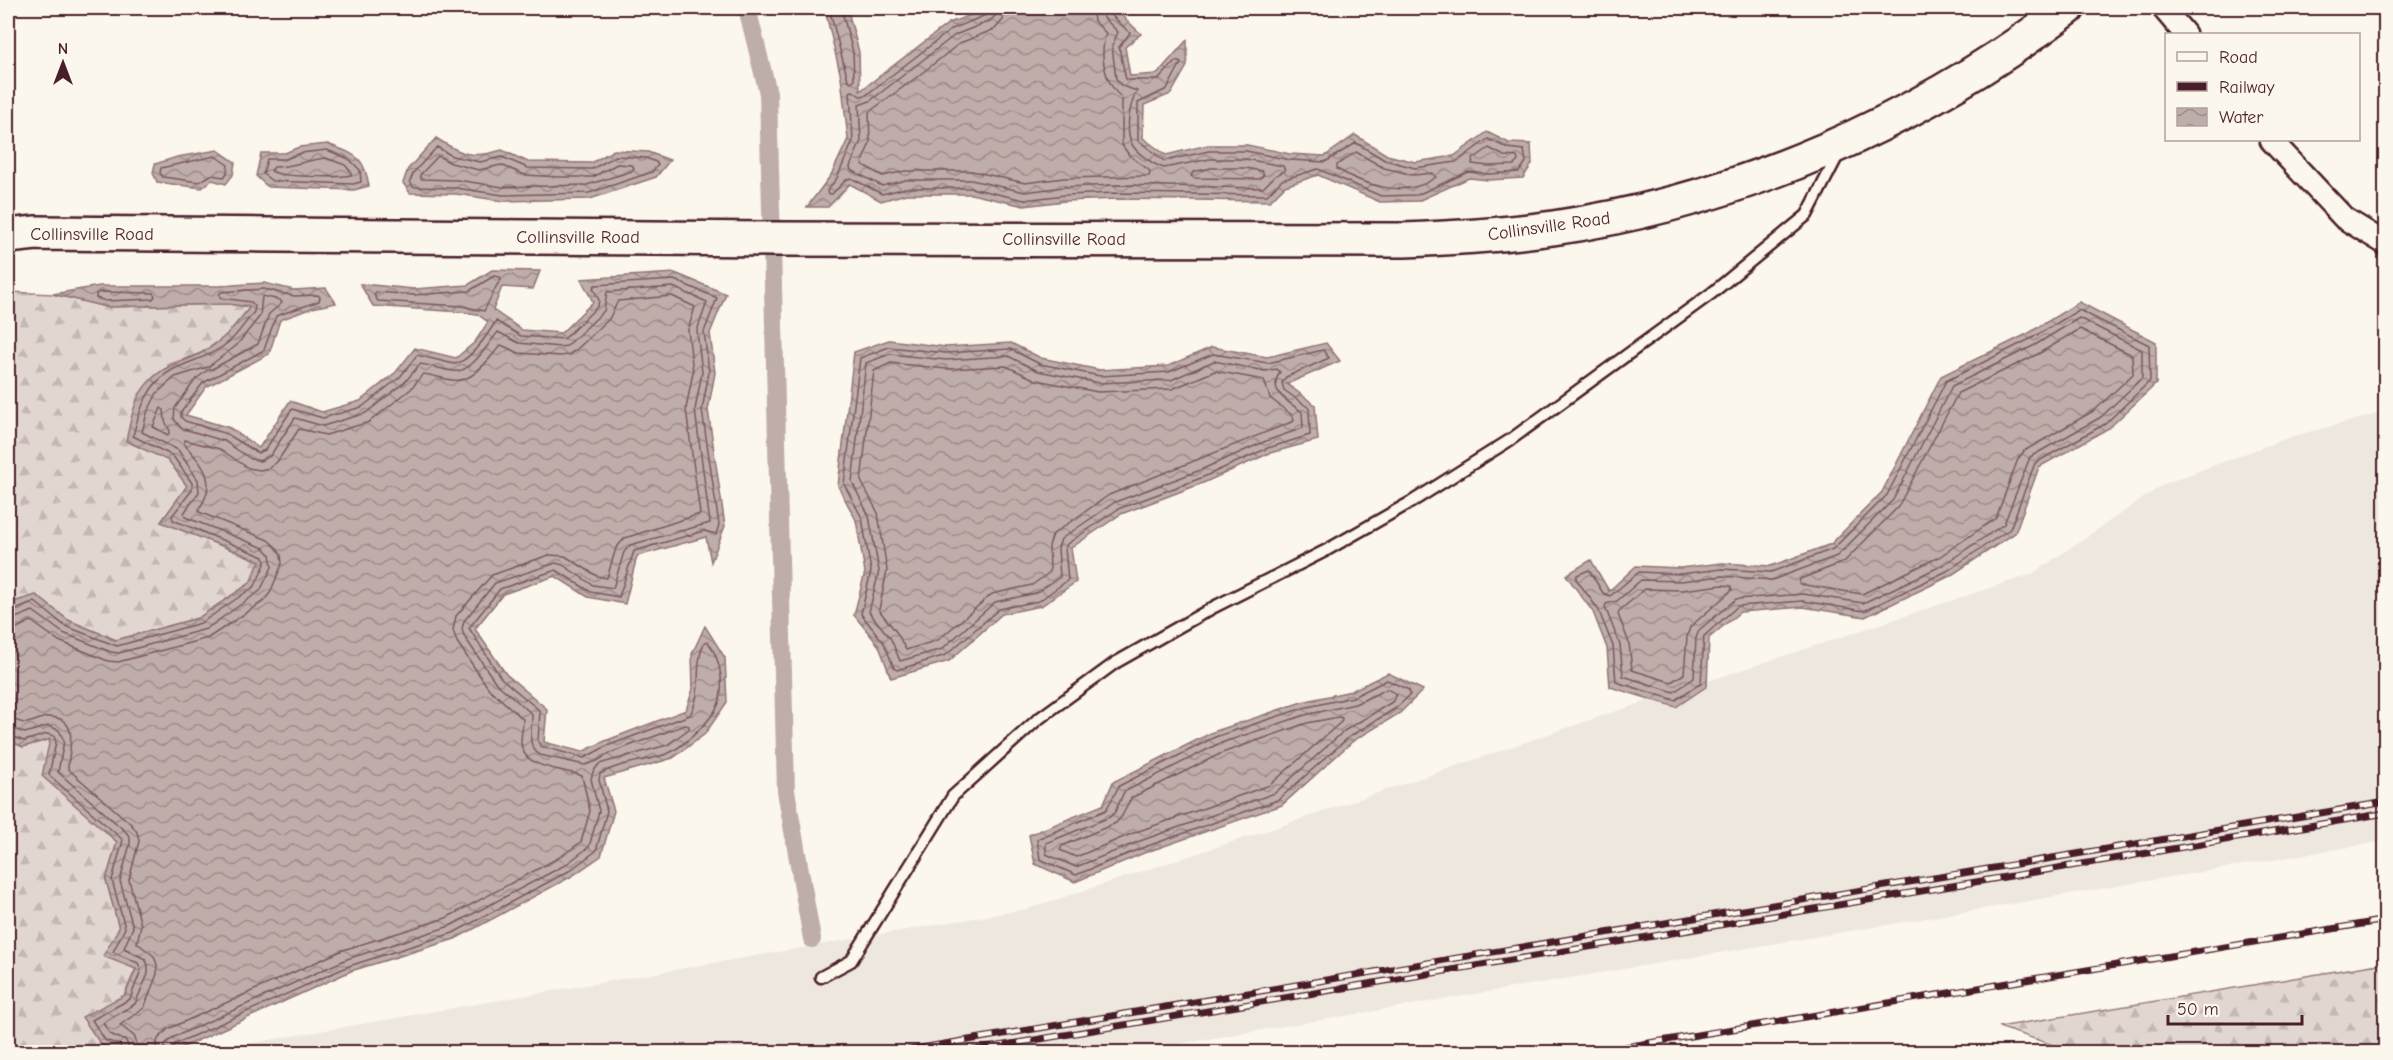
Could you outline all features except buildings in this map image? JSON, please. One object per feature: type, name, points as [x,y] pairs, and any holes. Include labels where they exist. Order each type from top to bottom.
[{"type":"main road","name":"Collinsville Road","points":[[8,236],[36,233],[792,239],[1404,240],[1480,237],[1554,228],[1635,212],[1755,177],[1845,141],[1964,79],[2028,39],[2068,8]]},
{"type":"street","points":[[2163,8],[2184,33]]},
{"type":"street","points":[[2272,141],[2344,218],[2385,244]]},
{"type":"lane","points":[[821,977],[851,961],[953,796],[1037,720],[1115,663],[1214,608],[1325,551],[1413,501],[1510,440],[1610,369],[1712,293],[1807,215],[1845,141]]},
{"type":"shaded area","points":[[2385,412],[2385,841],[1131,1052],[199,1052],[1027,909],[2032,574],[2164,484],[2290,437]]},
{"type":"green space","points":[[8,292],[53,294],[106,307],[228,304],[250,307],[226,336],[201,353],[168,365],[169,461],[187,486],[161,522],[260,561],[250,583],[198,618],[116,640],[68,620],[36,595],[17,601],[8,609]]},
{"type":"green space","points":[[51,739],[87,815],[117,842],[106,880],[119,928],[136,968],[102,1046],[128,1052],[8,1052],[8,740],[23,747]]},
{"type":"green space","points":[[2385,963],[2385,1052],[2074,1052],[1999,1027]]},
{"type":"water","points":[[822,8],[846,8],[848,11],[859,52],[860,91],[949,23],[990,8],[1114,8],[1141,34],[1125,47],[1130,76],[1157,74],[1187,40],[1187,66],[1171,94],[1144,105],[1143,138],[1166,155],[1208,145],[1247,145],[1290,154],[1325,156],[1355,135],[1387,155],[1415,162],[1454,156],[1487,132],[1509,143],[1531,144],[1532,164],[1523,178],[1489,180],[1469,178],[1418,201],[1380,202],[1318,175],[1285,186],[1270,201],[1117,199],[1065,201],[1024,206],[971,194],[906,194],[881,201],[850,184],[828,207],[807,207],[831,175],[848,139],[841,77],[826,14]]},
{"type":"water","points":[[436,138],[460,152],[475,155],[502,150],[528,162],[591,163],[614,150],[648,152],[670,160],[656,177],[590,199],[503,201],[456,194],[410,193],[403,183],[408,169]]},
{"type":"water","points":[[328,144],[352,154],[361,162],[369,186],[354,190],[268,187],[256,176],[261,153],[285,153],[299,147]]},
{"type":"water","points":[[218,150],[235,162],[233,175],[226,184],[212,180],[202,188],[157,182],[153,173],[155,164],[177,157]]},
{"type":"water","points":[[492,270],[540,271],[533,289],[502,287],[493,310],[522,330],[561,333],[593,302],[581,279],[675,273],[726,294],[710,333],[715,373],[708,410],[725,526],[711,562],[706,537],[637,556],[625,604],[588,597],[555,576],[503,594],[475,629],[506,674],[547,709],[544,742],[582,752],[686,710],[693,689],[692,654],[705,626],[725,658],[727,702],[705,734],[673,758],[604,778],[614,811],[601,856],[572,876],[455,939],[351,971],[172,1052],[128,1052],[102,1046],[82,1017],[125,995],[136,969],[103,956],[119,928],[106,880],[117,842],[42,776],[50,739],[23,747],[8,740],[8,609],[17,601],[36,595],[68,620],[116,640],[198,618],[250,583],[260,561],[161,522],[187,486],[169,461],[126,441],[136,403],[147,384],[167,368],[217,343],[250,307],[228,304],[106,307],[53,294],[100,286],[219,286],[264,283],[294,290],[326,288],[336,303],[312,308],[280,320],[269,354],[206,387],[186,415],[230,428],[259,448],[290,401],[322,412],[360,401],[396,372],[415,348],[456,358],[475,342],[488,322],[477,314],[373,306],[360,284],[414,289],[468,285]]},
{"type":"water","points":[[2079,302],[2156,342],[2156,384],[2109,428],[2039,467],[2015,533],[1950,576],[1865,617],[1803,607],[1740,612],[1709,638],[1707,686],[1676,707],[1610,687],[1607,648],[1593,612],[1566,575],[1591,560],[1609,591],[1636,566],[1680,568],[1722,563],[1771,566],[1831,544],[1882,492],[1941,376],[2029,333]]},
{"type":"water","points":[[889,340],[946,347],[1011,343],[1041,358],[1100,370],[1168,366],[1212,347],[1267,357],[1326,343],[1340,361],[1287,384],[1315,405],[1318,440],[1270,453],[1203,483],[1121,514],[1071,548],[1076,582],[1041,606],[1002,614],[949,661],[891,678],[879,646],[854,615],[865,572],[856,520],[838,486],[854,352]]},
{"type":"water","points":[[1388,673],[1423,690],[1400,713],[1353,741],[1282,805],[1144,853],[1075,882],[1035,864],[1029,835],[1103,805],[1113,782],[1213,732],[1302,702],[1351,691]]},
{"type":"waterway","points":[[747,8],[768,93],[786,791],[812,939]]},
{"type":"railway","points":[[897,1052],[2386,802]]},
{"type":"railway","points":[[963,1052],[2386,813]]},
{"type":"railway","points":[[1595,1052],[2386,920]]}]
